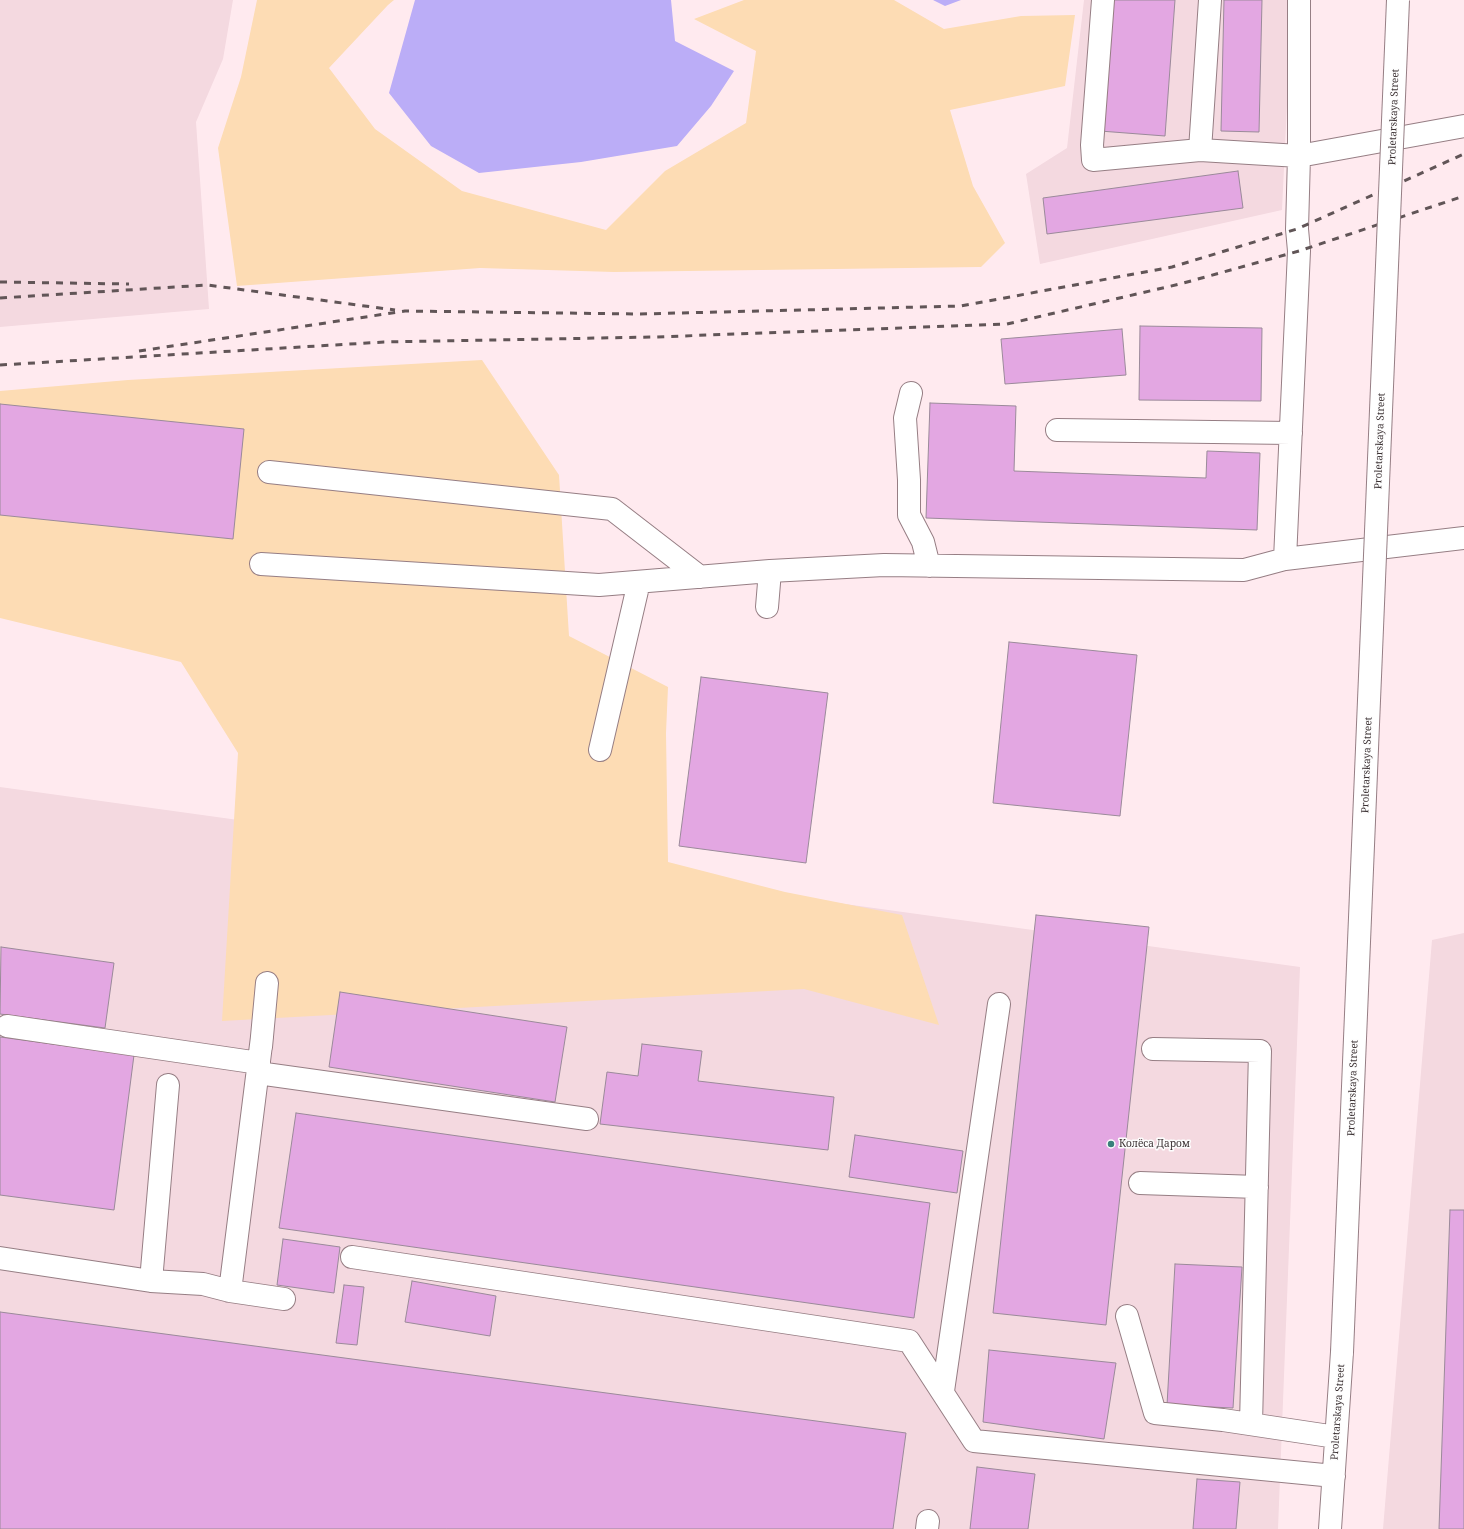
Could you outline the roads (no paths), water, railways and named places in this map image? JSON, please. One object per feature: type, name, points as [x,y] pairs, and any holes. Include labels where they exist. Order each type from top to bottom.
[{"type":"street","points":[[1103,0],[1092,160],[1200,150],[1299,156],[1464,126]]},
{"type":"street","points":[[1200,150],[1210,0]]},
{"type":"street","points":[[1285,559],[1299,251],[1297,229],[1299,156],[1298,0]]},
{"type":"street","name":"Proletarskaya Street","points":[[1330,1529],[1342,1352],[1398,0]]},
{"type":"street","points":[[911,393],[906,418],[909,515],[923,542],[929,566]]},
{"type":"street","points":[[1057,430],[1291,433]]},
{"type":"street","points":[[269,472],[612,509],[700,577]]},
{"type":"street","points":[[261,564],[599,585],[770,571],[884,565],[1244,570],[1285,559],[1464,538]]},
{"type":"street","points":[[767,607],[770,571]]},
{"type":"street","points":[[600,750],[639,582]]},
{"type":"street","points":[[230,1291],[260,1055],[267,983]]},
{"type":"street","points":[[943,1391],[998,1004]]},
{"type":"street","points":[[7,1026],[260,1055],[587,1119]]},
{"type":"street","points":[[1153,1049],[1260,1051],[1251,1424]]},
{"type":"street","points":[[151,1281],[168,1085]]},
{"type":"street","points":[[1140,1184],[1256,1187]]},
{"type":"street","points":[[352,1257],[908,1341],[943,1391],[974,1441],[1334,1476]]},
{"type":"street","points":[[0,1258],[151,1281],[203,1284],[230,1291],[284,1299]]},
{"type":"street","points":[[1127,1316],[1155,1413],[1251,1424],[1336,1437]]},
{"type":"railway","points":[[139,351],[405,311],[639,314],[961,306],[1172,267],[1297,229],[1464,154]]},
{"type":"railway","points":[[0,365],[384,342],[655,337],[1007,324],[1180,284],[1299,251],[1464,196]]},
{"type":"railway","points":[[0,282],[129,284]]},
{"type":"railway","points":[[0,298],[207,285],[395,310]]},
{"type":"place","name":"Колёса Даром","points":[[1111,1144]]}]
